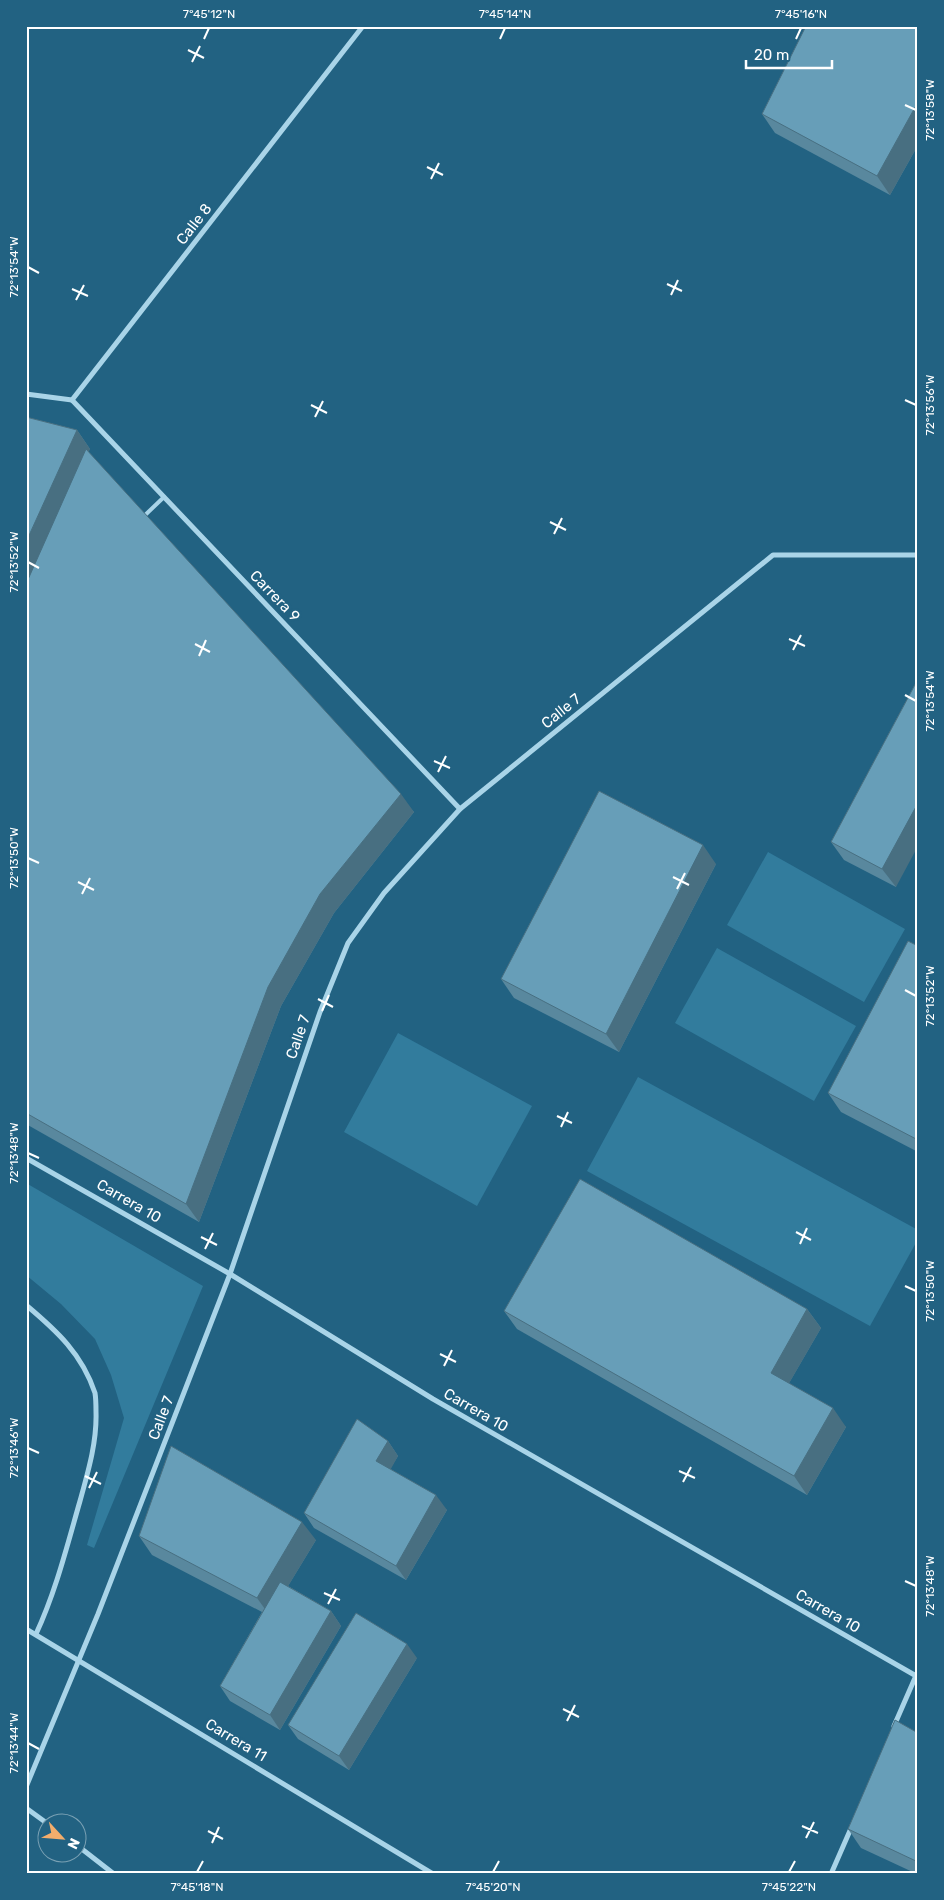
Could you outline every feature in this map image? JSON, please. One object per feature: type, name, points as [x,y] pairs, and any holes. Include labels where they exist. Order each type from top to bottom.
[{"type":"street","name":"Calle 8","points":[[72,400],[363,26]]},
{"type":"street","points":[[26,394],[72,400]]},
{"type":"street","name":"Carrera 9","points":[[72,400],[460,809]]},
{"type":"street","name":"Calle 7","points":[[26,1787],[98,1614],[230,1274],[320,1012],[348,942],[384,893],[460,809],[773,555],[918,555]]},
{"type":"street","name":"Carrera 10","points":[[26,1158],[230,1274],[433,1399],[917,1675]]},
{"type":"street","points":[[26,1304],[51,1326],[81,1362],[95,1395],[96,1429],[90,1464],[57,1581],[36,1634]]},
{"type":"street","name":"Carrera 11","points":[[26,1629],[79,1659],[433,1874]]},
{"type":"street","points":[[893,1730],[917,1675]]},
{"type":"street","points":[[26,1808],[38,1817]]},
{"type":"street","points":[[831,1874],[854,1820]]},
{"type":"street","points":[[88,1854],[114,1874]]},
{"type":"lane","points":[[137,522],[164,497]]},
{"type":"shaded area","points":[[768,852],[905,929],[864,1002],[727,925]]},
{"type":"shaded area","points":[[717,948],[856,1026],[814,1101],[675,1023]]},
{"type":"shaded area","points":[[398,1033],[532,1106],[477,1206],[344,1132]]},
{"type":"shaded area","points":[[638,1077],[918,1230],[918,1239],[870,1326],[587,1171]]},
{"type":"shaded area","points":[[26,1183],[203,1286],[94,1548],[87,1545],[124,1418],[111,1375],[95,1339],[61,1304],[26,1275]]},
{"type":"building","points":[[806,26],[918,26],[918,102],[877,176],[762,114]]},
{"type":"building","points":[[26,417],[77,430],[26,542]]},
{"type":"building","points":[[86,449],[401,794],[320,894],[268,987],[186,1204],[26,1113],[26,584]]},
{"type":"building","points":[[918,679],[918,803],[882,869],[831,842]]},
{"type":"building","points":[[599,791],[703,845],[606,1034],[501,979]]},
{"type":"building","points":[[908,941],[918,946],[918,1140],[828,1093]]},
{"type":"building","points":[[580,1179],[807,1309],[771,1373],[833,1408],[794,1476],[504,1311]]},
{"type":"building","points":[[357,1419],[388,1441],[376,1461],[436,1495],[396,1566],[304,1513]]},
{"type":"building","points":[[171,1446],[302,1522],[257,1598],[139,1536]]},
{"type":"building","points":[[280,1582],[331,1611],[270,1715],[220,1686]]},
{"type":"building","points":[[356,1613],[407,1644],[339,1756],[288,1725]]},
{"type":"building","points":[[895,1720],[918,1733],[918,1862],[848,1829]]}]
